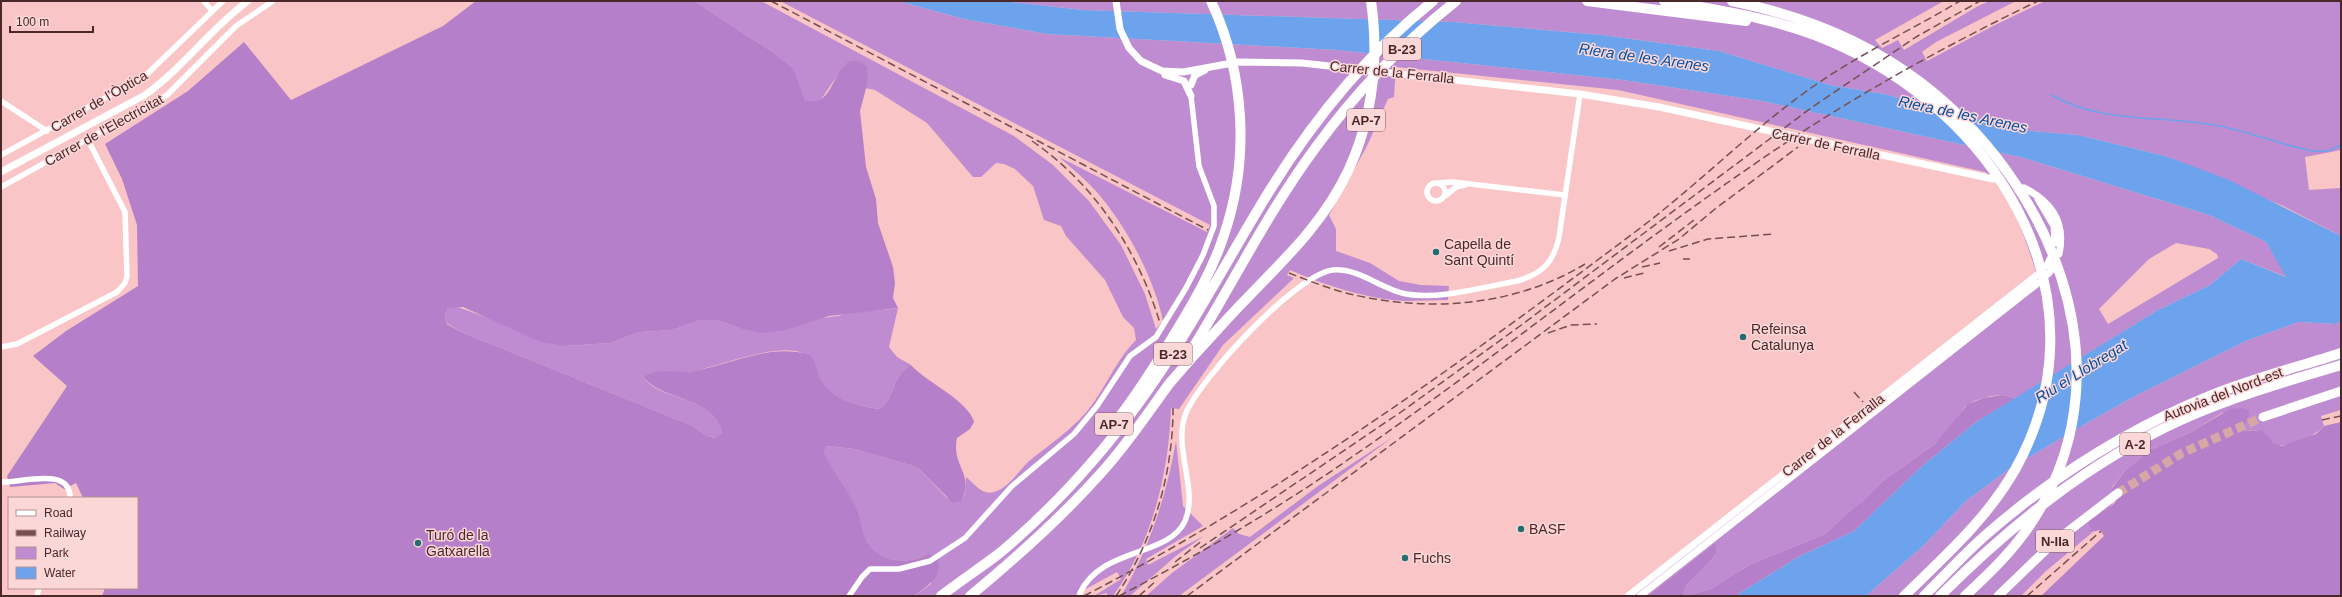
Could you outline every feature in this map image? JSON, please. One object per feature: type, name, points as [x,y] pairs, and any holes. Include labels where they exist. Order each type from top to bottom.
[{"type":"highway","name":"AP-7","points":[[941,596],[962,580],[1028,518],[1094,449],[1123,412],[1154,368],[1199,292],[1224,236],[1235,194],[1241,134],[1236,75],[1226,36],[1211,1]]},
{"type":"highway","name":"AP-7","points":[[970,596],[1059,517],[1102,472],[1170,383],[1314,227],[1343,181],[1363,133],[1372,93],[1374,68],[1375,40],[1371,1]]},
{"type":"highway","name":"B-23","points":[[962,580],[999,553],[1047,508],[1084,468],[1133,409],[1185,334],[1281,172],[1300,144],[1340,93],[1386,43],[1433,1]]},
{"type":"highway","name":"B-23","points":[[1170,383],[1221,303],[1288,188],[1315,147],[1352,101],[1412,39],[1456,1]]},
{"type":"highway","points":[[1587,1],[1795,27],[1845,47],[1870,61],[1918,93],[1955,125],[1980,152],[2008,191],[2025,223],[2038,256],[2046,289],[2050,331],[2048,368],[2040,407],[2022,455],[2007,484],[1978,522],[1904,596]]},
{"type":"highway","points":[[1664,1],[1770,23]]},
{"type":"highway","points":[[1732,1],[1770,8]]},
{"type":"highway","points":[[1753,1],[1824,27],[1879,55],[1920,81],[1949,106],[1985,144],[2012,179],[2039,223],[2059,268],[2071,313],[2076,353],[2075,396],[2068,439],[2054,479],[2038,512],[2020,540],[1993,571],[1965,596]]},
{"type":"highway","name":"Autovia del Nord-est","points":[[1924,596],[1987,534],[2019,507],[2062,475],[2117,441],[2212,395],[2341,353]]},
{"type":"highway","name":"Autovia del Nord-est","points":[[1940,596],[1987,549],[2016,525],[2059,492],[2115,455],[2180,421],[2216,405],[2341,365]]},
{"type":"main road","points":[[2263,417],[2341,391]]},
{"type":"main road","name":"N-IIa","points":[[1998,596],[2053,543],[2118,494]]},
{"type":"street","points":[[204,1],[212,11]]},
{"type":"street","name":"Carrer de l'Òptica","points":[[1,155],[145,76],[223,1]]},
{"type":"street","points":[[1,172],[145,95],[165,80],[227,18],[248,1]]},
{"type":"street","name":"Carrer de l'Electricitat","points":[[1,187],[167,95],[236,26],[272,1]]},
{"type":"street","points":[[1116,1],[1118,13]]},
{"type":"street","points":[[1118,13],[1120,1]]},
{"type":"street","name":"Carrer de la Ferralla","points":[[1118,13],[1122,34],[1132,52],[1150,67],[1168,72],[1183,72],[1213,65],[1238,62],[1302,63],[1580,94],[1659,107]]},
{"type":"street","points":[[1191,85],[1197,74],[1213,65]]},
{"type":"street","points":[[1150,67],[1184,81],[1191,96]]},
{"type":"street","points":[[849,596],[862,577],[870,569],[899,569],[930,561],[965,538],[1012,486],[1074,434],[1097,406],[1130,356],[1156,337],[1189,281],[1214,226],[1214,206],[1199,166],[1191,85],[1189,76],[1183,72]]},
{"type":"street","points":[[1080,593],[1096,570],[1150,547],[1176,532],[1187,516],[1189,503],[1182,435],[1188,408],[1237,343],[1303,285],[1318,275],[1334,270],[1350,272],[1392,290],[1420,295],[1437,294],[1523,279],[1543,270],[1553,258],[1559,237],[1580,94]]},
{"type":"street","points":[[1,101],[47,130]]},
{"type":"street","name":"Carrer de Ferralla","points":[[1659,107],[1993,179]]},
{"type":"street","points":[[1,347],[17,344],[117,292],[125,283],[127,276],[127,218],[123,205],[88,140]]},
{"type":"street","points":[[1467,185],[1456,187],[1437,201],[1431,200],[1427,195],[1429,186],[1438,183],[1453,182],[1467,185],[1565,195]]},
{"type":"street","points":[[1438,183],[1444,188],[1444,196]]},
{"type":"street","points":[[2024,188],[2033,192],[2047,202],[2056,215],[2061,237],[2059,254]]},
{"type":"street","points":[[2033,192],[2051,218],[2054,226],[2055,243]]},
{"type":"street","points":[[2048,274],[2050,264]]},
{"type":"street","name":"Carrer de la Ferralla","points":[[1628,596],[2037,275]]},
{"type":"street","name":"Carrer de la Ferralla","points":[[1640,596],[2038,283]]},
{"type":"street","points":[[1,482],[55,478],[66,484],[70,497]]},
{"type":"green space","points":[[694,1],[761,1],[1014,136],[1053,165],[1089,201],[1121,245],[1145,294],[1156,329],[1163,321],[1159,303],[1144,266],[1124,229],[1100,196],[1085,180],[1059,157],[1207,232],[1210,225],[780,1],[898,1],[964,19],[1047,34],[1337,50],[1623,80],[1762,101],[2024,158],[2209,215],[2266,242],[2287,277],[2241,259],[2210,285],[2158,310],[2016,398],[2002,395],[1991,396],[1974,401],[1965,407],[1949,430],[1935,444],[1883,481],[1864,502],[1851,510],[1825,534],[1749,565],[1711,589],[1689,595],[1683,594],[1686,586],[1713,558],[1716,553],[1716,542],[1648,596],[1623,596],[2036,273],[2023,233],[2002,190],[1994,179],[1985,172],[1618,90],[1396,67],[1394,97],[1388,99],[1367,146],[1329,215],[1336,229],[1336,251],[1370,263],[1399,281],[1421,285],[1449,286],[1448,300],[1391,300],[1331,286],[1290,270],[1287,275],[1294,278],[1223,345],[1179,409],[1171,408],[1167,457],[1156,506],[1138,553],[1127,575],[1113,596],[1107,596],[1107,593],[1094,596],[1121,579],[1117,572],[1073,596],[914,596],[931,584],[927,554],[920,558],[903,561],[887,558],[872,550],[865,539],[857,510],[822,452],[827,446],[854,449],[910,465],[918,468],[947,498],[962,500],[965,493],[966,477],[982,491],[990,493],[994,492],[1004,487],[1028,462],[1068,430],[1088,410],[1121,359],[1136,340],[1134,328],[1123,317],[1105,280],[1066,236],[1061,226],[1044,220],[1033,186],[1015,169],[1004,164],[996,163],[981,177],[973,177],[927,123],[875,90],[865,88],[868,81],[845,64],[820,101],[812,103],[805,100],[792,69],[774,53]],"holes":[[[2176,243],[2209,249],[2217,254],[2218,258],[2108,324],[2099,309],[2149,259]]]},
{"type":"green space","points":[[1002,1],[1942,2],[1875,40],[1882,48],[1898,40],[1904,50],[1978,6],[1990,1],[2016,1],[1936,42],[1922,52],[1927,61],[1993,26],[2045,1],[2341,1],[2341,150],[2305,157],[2309,190],[2341,188],[2341,236],[2283,206],[2165,156],[2078,135],[2031,131],[1992,123],[1884,94],[1830,85],[1719,51],[1602,35],[1453,22],[1083,10]]},
{"type":"green space","points":[[455,306],[566,346],[610,343],[640,332],[672,330],[701,320],[718,320],[739,328],[838,316],[852,312],[898,308],[889,347],[897,357],[911,365],[900,375],[889,399],[880,409],[854,404],[837,397],[824,386],[815,364],[811,359],[804,354],[794,351],[781,350],[766,352],[694,371],[654,372],[643,377],[651,385],[662,391],[698,405],[708,411],[717,420],[722,433],[716,438],[707,436],[693,426],[461,332],[447,323],[445,315],[448,308]]},
{"type":"green space","points":[[2341,320],[2341,410],[2321,416],[2324,426],[2309,437],[2296,443],[2277,445],[2258,430],[2245,431],[2243,427],[2244,423],[2222,413],[2191,432],[2148,451],[2125,471],[2112,487],[2114,494],[2113,503],[2111,506],[2094,517],[2094,528],[2088,533],[2093,532],[2046,571],[2021,596],[1866,596],[1924,545],[1967,500],[2009,469],[2087,423],[2135,396],[2248,340],[2299,322],[2336,324]]},
{"type":"green space","points":[[1393,437],[1179,596],[1146,596],[1172,573],[1233,528],[1239,534],[1250,537],[1318,486]]},
{"type":"green space","points":[[1176,441],[1183,506],[1203,526],[1146,559],[1148,565],[1204,536],[1177,555],[1130,596],[1121,596],[1149,540],[1156,521],[1172,462]]},
{"type":"shaded area","points":[[476,1],[694,1],[774,53],[793,69],[805,100],[816,101],[824,97],[841,69],[847,63],[856,61],[867,66],[868,81],[860,111],[866,167],[876,199],[878,223],[893,267],[895,283],[893,298],[898,308],[829,316],[786,330],[762,333],[739,328],[718,320],[701,320],[672,330],[640,332],[610,343],[566,346],[541,342],[463,307],[448,308],[445,315],[447,324],[461,332],[693,426],[707,436],[715,438],[722,433],[717,421],[709,412],[699,405],[663,391],[652,385],[643,377],[654,372],[661,371],[694,371],[766,353],[780,351],[795,352],[810,355],[814,360],[820,378],[825,386],[838,397],[854,404],[880,409],[889,399],[900,375],[911,365],[956,399],[970,414],[974,422],[970,429],[957,438],[957,456],[965,482],[965,490],[962,500],[953,503],[918,468],[910,465],[854,449],[827,446],[823,452],[856,507],[865,538],[872,549],[887,558],[903,561],[920,558],[927,554],[935,556],[939,569],[930,584],[914,596],[102,596],[105,589],[138,589],[138,497],[83,497],[76,483],[64,489],[55,483],[10,487],[7,476],[67,386],[33,356],[66,331],[138,286],[137,225],[122,179],[105,144],[188,91],[244,42],[291,100],[443,26]]},
{"type":"shaded area","points":[[2002,395],[2016,398],[1976,422],[1922,466],[1854,531],[1798,557],[1735,596],[1648,596],[1716,542],[1716,553],[1713,558],[1686,586],[1683,594],[1689,595],[1711,589],[1749,565],[1825,534],[1851,510],[1864,501],[1883,481],[1935,444],[1968,404],[1984,398]]},
{"type":"shaded area","points":[[2241,408],[2249,410],[2249,415],[2243,427],[2245,431],[2262,430],[2274,443],[2282,446],[2316,434],[2324,426],[2341,422],[2341,596],[2041,596],[2104,536],[2100,530],[2087,533],[2093,528],[2090,528],[2088,523],[2115,502],[2116,498],[2112,488],[2125,471],[2148,451],[2191,432],[2230,409]]},
{"type":"water","points":[[898,1],[1002,1],[1083,10],[1453,22],[1602,35],[1719,51],[1830,85],[1884,94],[1992,123],[2031,131],[2078,135],[2165,156],[2227,179],[2341,236],[2341,320],[2336,324],[2299,322],[2248,340],[2135,396],[2087,423],[2009,469],[1967,500],[1924,545],[1866,596],[1735,596],[1798,557],[1854,531],[1922,466],[1976,422],[2158,310],[2210,285],[2241,259],[2286,277],[2266,242],[2209,215],[2024,158],[1762,101],[1623,80],[1337,50],[1047,34],[964,19]]},
{"type":"waterway","points":[[2052,95],[2091,111],[2112,115],[2219,126],[2313,151],[2328,151],[2341,145]]},
{"type":"tunnel","points":[[2118,493],[2182,453],[2263,417]]},
{"type":"railway","points":[[771,1],[1208,230]]},
{"type":"railway","points":[[1084,596],[1229,514],[1299,471],[1367,425],[1569,282],[1635,232],[1804,93],[1861,56],[1960,1]]},
{"type":"railway","points":[[1200,548],[1401,412],[1520,326],[1811,108],[1916,37],[1980,1]]},
{"type":"railway","points":[[1119,596],[1228,536],[1333,470],[1451,387],[1683,214],[1802,132],[1860,96],[1918,63],[2038,1]]},
{"type":"railway","points":[[1032,141],[1055,158],[1075,177],[1094,198],[1111,221],[1140,270],[1160,323]]},
{"type":"railway","points":[[1187,596],[1615,279],[1679,239],[1715,209],[1798,147]]},
{"type":"railway","points":[[1659,247],[1694,220]]},
{"type":"railway","points":[[1669,251],[1708,239],[1774,234]]},
{"type":"railway","points":[[1683,259],[1690,259]]},
{"type":"railway","points":[[1642,267],[1660,263]]},
{"type":"railway","points":[[1289,273],[1346,293],[1407,303],[1438,304],[1469,302],[1499,297],[1529,289],[1558,278],[1585,264]]},
{"type":"railway","points":[[1624,278],[1644,273]]},
{"type":"railway","points":[[1548,333],[1571,325],[1597,324]]},
{"type":"railway","points":[[1854,392],[1863,402]]},
{"type":"railway","points":[[1116,596],[1141,553],[1158,506],[1165,482],[1169,458],[1173,408]]},
{"type":"railway","points":[[2322,420],[2341,416]]},
{"type":"railway","points":[[2027,596],[2101,531]]},
{"type":"railway","points":[[1175,562],[1203,540]]},
{"type":"railway","points":[[1139,596],[1157,580]]},
{"type":"place","name":"Capella de Sant Quintí","points":[[1436,252]]},
{"type":"place","name":"Refeinsa Catalunya","points":[[1743,337]]},
{"type":"place","name":"BASF","points":[[1521,529]]},
{"type":"place","name":"Turó de la Gatxarella","points":[[418,543]]},
{"type":"place","name":"Fuchs","points":[[1405,558]]},
{"type":"water label","name":"Riera de les Arenes","points":[[1644,57]]},
{"type":"water label","name":"Riera de les Arenes","points":[[1963,114]]},
{"type":"water label","name":"Riu el Llobregat","points":[[2081,371]]}]
